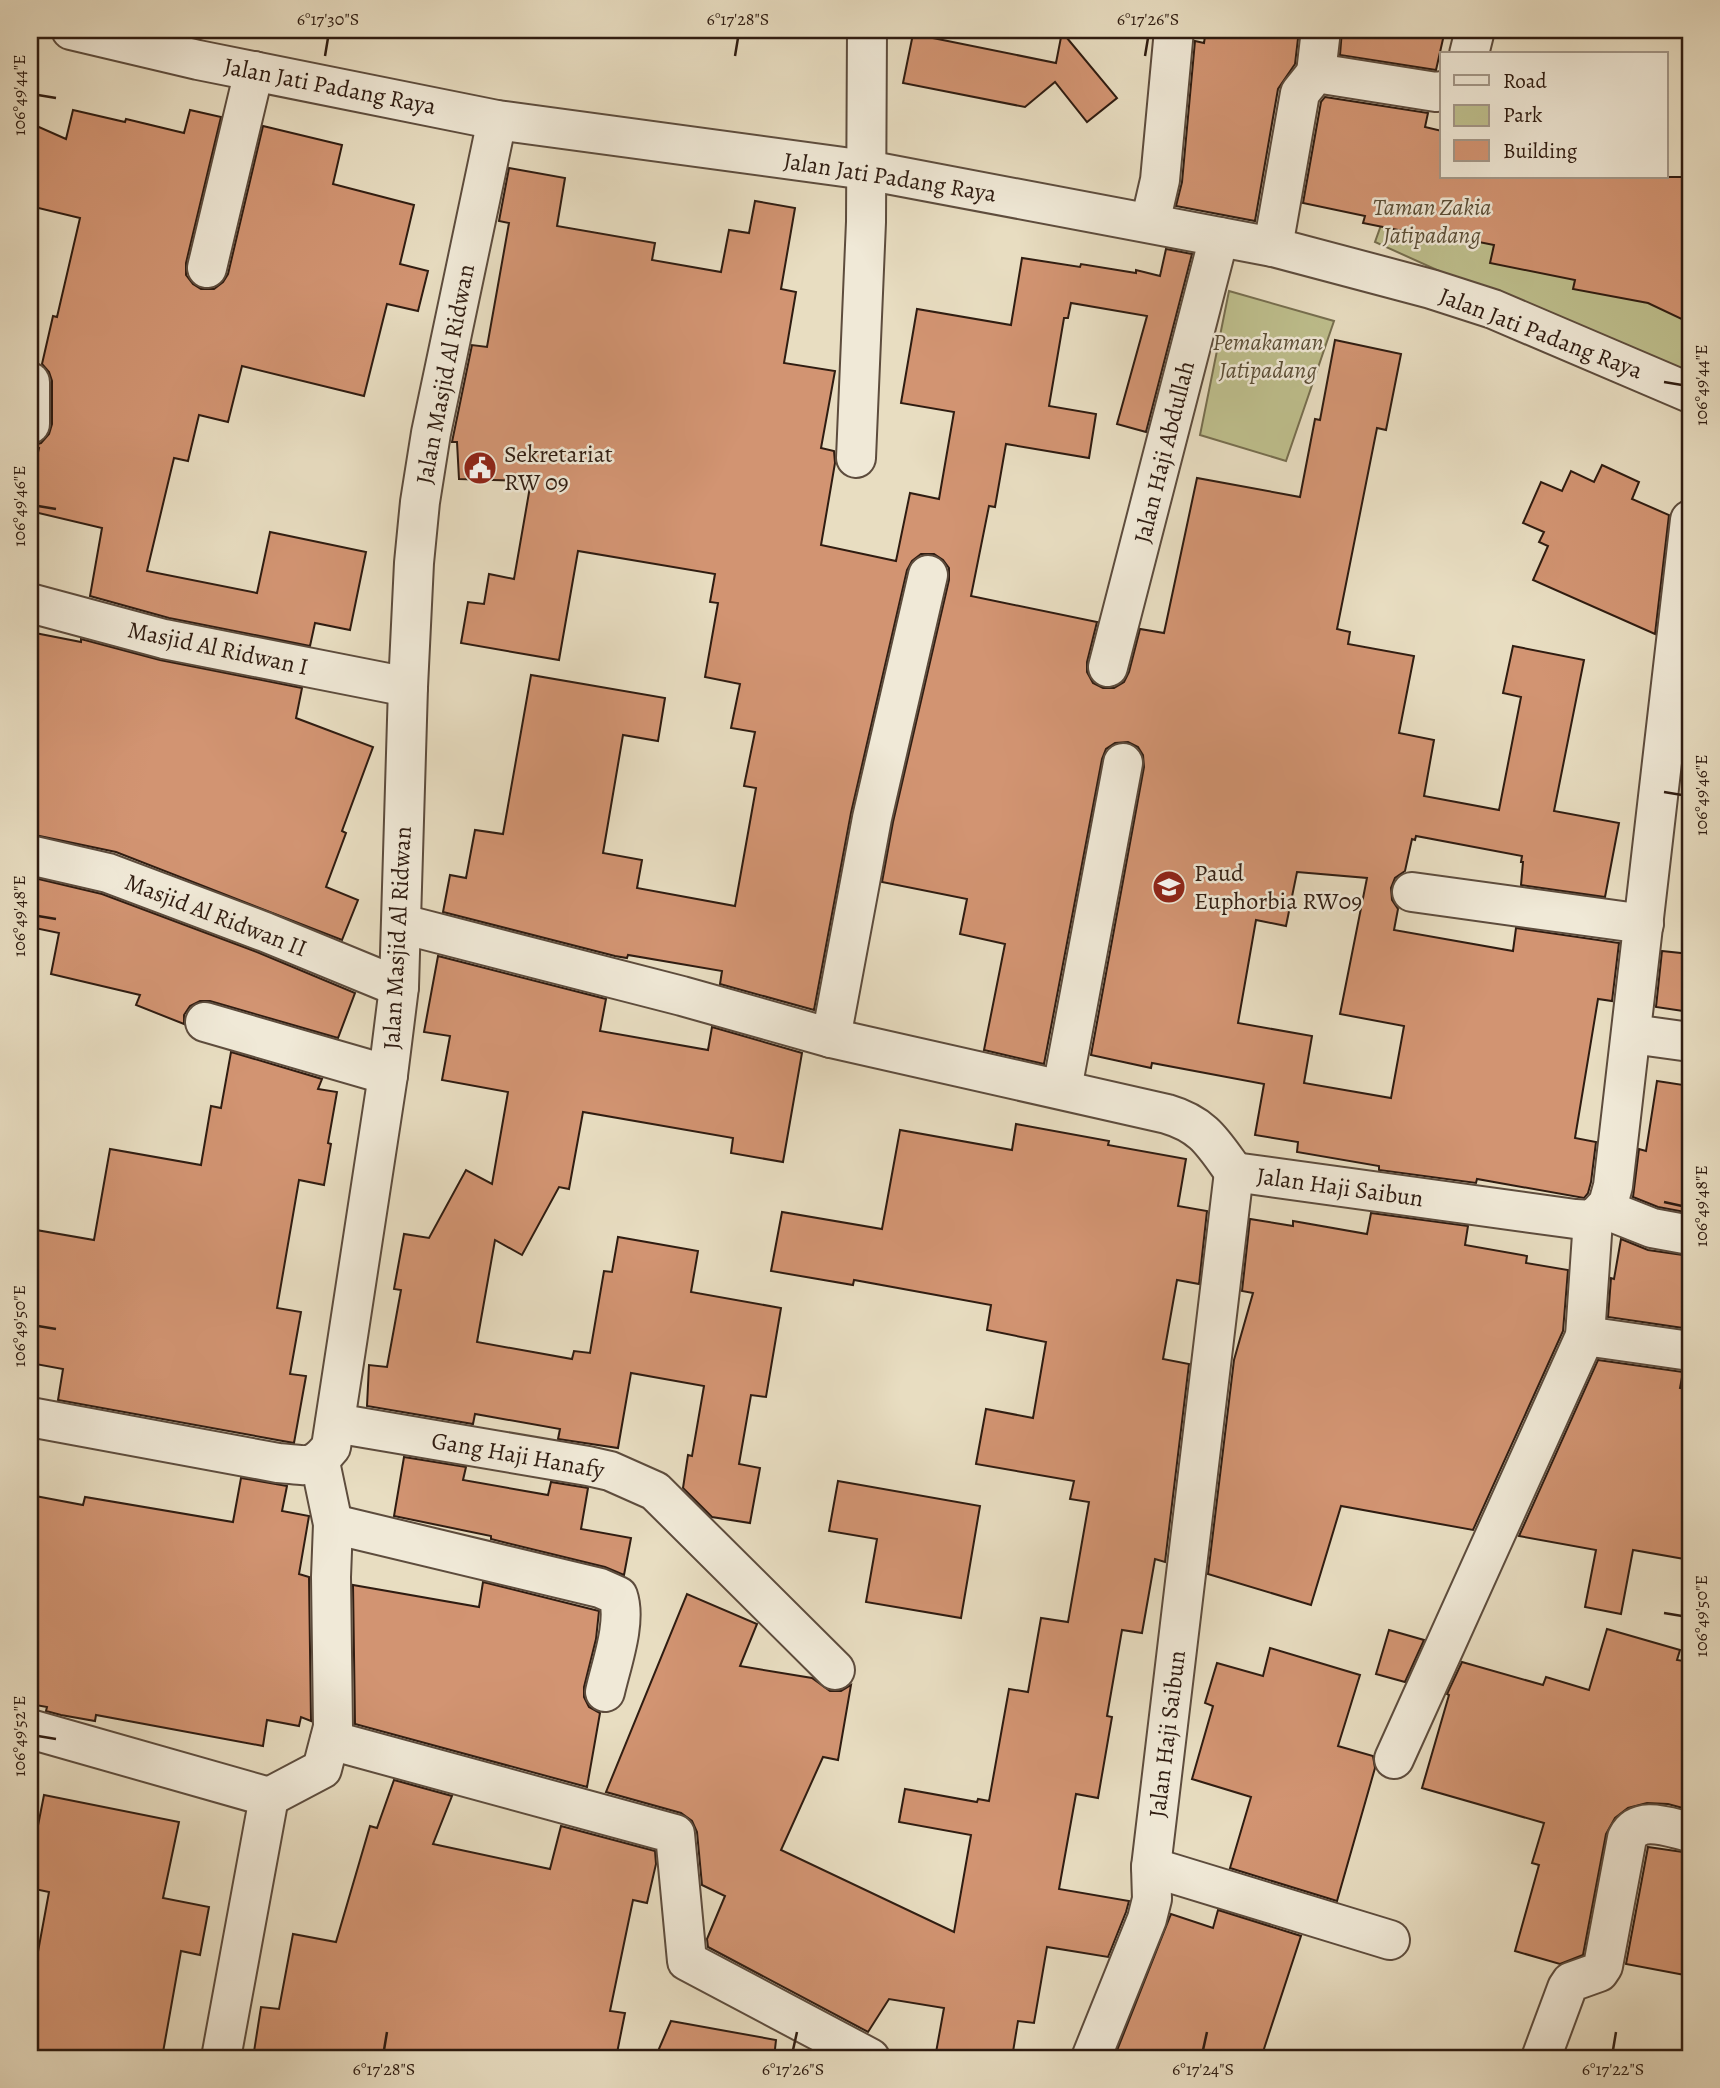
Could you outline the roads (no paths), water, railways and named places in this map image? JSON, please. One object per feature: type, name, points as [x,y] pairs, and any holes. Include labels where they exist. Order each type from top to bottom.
[{"type":"street","name":"Jalan Jati Padang Raya","points":[[71,30],[115,42],[497,120],[866,170],[1273,247],[1431,289],[1493,309],[1690,393]]},
{"type":"street","points":[[856,458],[866,222],[867,30]]},
{"type":"street","points":[[1150,223],[1160,180],[1174,30]]},
{"type":"street","points":[[1273,247],[1300,93],[1316,73],[1321,30]]},
{"type":"street","points":[[1470,52],[1475,30]]},
{"type":"street","points":[[207,268],[254,71]]},
{"type":"street","points":[[1316,73],[1440,91]]},
{"type":"street","name":"Jalan Masjid Al Ridwan","points":[[329,1444],[388,1075],[399,988],[414,563],[431,433],[497,120]]},
{"type":"street","name":"Jalan Haji Abdullah","points":[[1108,667],[1219,237]]},
{"type":"street","points":[[30,382],[30,424]]},
{"type":"street","points":[[1394,1759],[1586,1336],[1599,1214],[1610,1198],[1613,1186],[1690,520]]},
{"type":"street","points":[[831,1038],[872,818],[928,575]]},
{"type":"street","name":"Masjid Al Ridwan I","points":[[30,603],[164,639],[408,687]]},
{"type":"street","points":[[1062,1089],[1123,763]]},
{"type":"street","name":"Masjid Al Ridwan II","points":[[30,856],[108,873],[265,932],[399,988]]},
{"type":"street","points":[[1412,892],[1644,924]]},
{"type":"street","points":[[402,924],[682,996],[831,1038],[1167,1114],[1191,1123],[1207,1134],[1234,1172]]},
{"type":"street","points":[[205,1022],[388,1075]]},
{"type":"street","points":[[1632,1034],[1690,1042]]},
{"type":"street","name":"Jalan Haji Saibun","points":[[1091,2058],[1147,1919],[1152,1899],[1151,1867],[1234,1172],[1599,1214],[1690,1235]]},
{"type":"street","points":[[1586,1336],[1690,1351]]},
{"type":"street","points":[[30,1417],[278,1463],[307,1465],[329,1444]]},
{"type":"street","points":[[329,1444],[417,1460]]},
{"type":"street","points":[[30,1729],[270,1797],[322,1769],[333,1727],[333,1524],[329,1444]]},
{"type":"street","name":"Gang Haji Hanafy","points":[[329,1444],[588,1466],[635,1481],[655,1491],[835,1670]]},
{"type":"street","points":[[333,1524],[600,1588],[618,1596],[621,1605],[620,1623],[605,1692]]},
{"type":"street","points":[[330,1740],[675,1834],[687,1961],[870,2058]]},
{"type":"street","points":[[221,2058],[270,1797]]},
{"type":"street","points":[[1541,2058],[1571,1982],[1593,1976],[1603,1966],[1630,1831],[1646,1823],[1690,1832]]},
{"type":"street","points":[[1151,1867],[1390,1940]]},
{"type":"place","name":"Sekretariat RW 09","points":[[480,468]]},
{"type":"place","name":"Paud Euphorbia RW09","points":[[1169,887]]},
{"type":"park label","name":"Taman Zakia Jatipadang","points":[[1432,221]]},
{"type":"park label","name":"Pemakaman Jatipadang","points":[[1268,356]]}]
